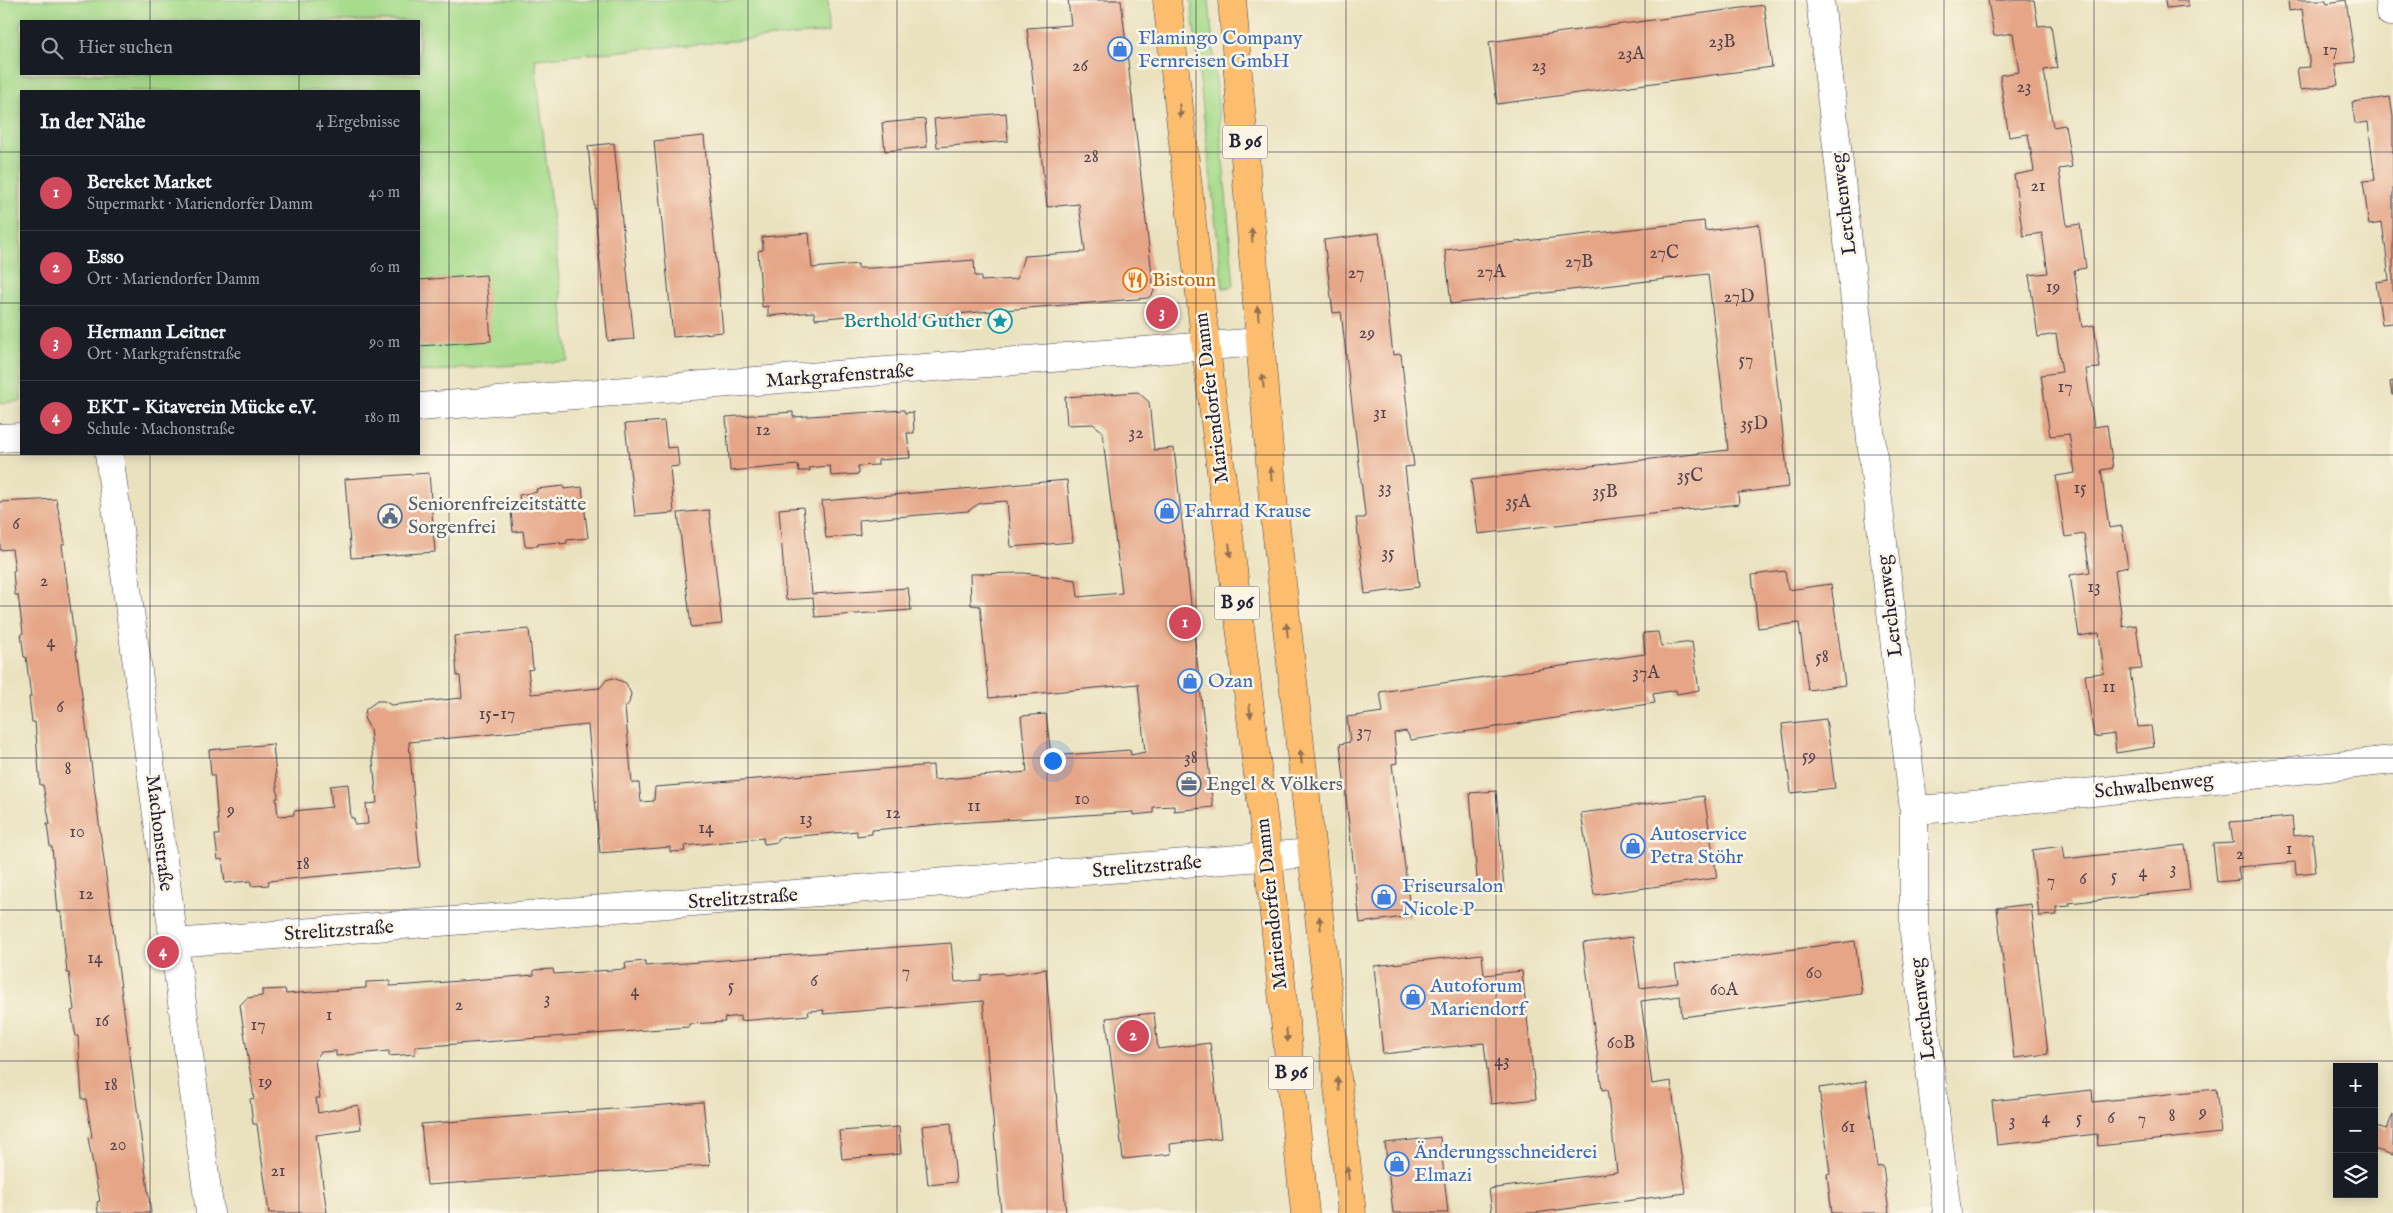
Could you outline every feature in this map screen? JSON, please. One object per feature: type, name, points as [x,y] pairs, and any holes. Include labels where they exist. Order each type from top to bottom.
[{"type":"main road","name":"Mariendorfer Damm","points":[[1167,0],[1206,348],[1268,857],[1305,1213]]},
{"type":"main road","name":"B 96","points":[[1232,0],[1274,510],[1352,1213]]},
{"type":"street","name":"Lerchenweg","points":[[1820,0],[1914,810],[1914,932],[1947,1213]]},
{"type":"street","points":[[2389,0],[2390,12],[2393,12]]},
{"type":"street","name":"Markgrafenstraße","points":[[420,407],[1206,348],[1260,342]]},
{"type":"street","points":[[0,438],[20,437]]},
{"type":"street","name":"Machonstraße","points":[[109,455],[210,1213]]},
{"type":"street","name":"Schwalbenweg","points":[[1914,810],[2393,760]]},
{"type":"street","name":"Strelitzstraße","points":[[174,943],[1312,853]]},
{"type":"green space","points":[[0,0],[828,0],[829,32],[535,59],[568,361],[420,372],[420,90],[20,90],[20,401],[0,403]]},
{"type":"green space","points":[[1191,0],[1209,0],[1234,286],[1223,288]]},
{"type":"building","points":[[1068,0],[1121,0],[1154,292],[1148,298],[860,322],[859,315],[815,319],[814,312],[768,316],[768,306],[762,307],[758,251],[763,250],[762,237],[809,233],[812,268],[858,264],[858,268],[873,268],[974,260],[975,276],[981,276],[981,281],[1017,279],[1024,256],[1085,252],[1079,204],[1047,207],[1027,28],[1071,25]]},
{"type":"building","points":[[1988,0],[2034,0],[2038,26],[2051,25],[2057,68],[2044,70],[2053,127],[2065,125],[2072,167],[2059,169],[2067,226],[2080,224],[2086,268],[2074,270],[2082,327],[2094,325],[2100,368],[2086,369],[2094,427],[2107,425],[2113,468],[2101,470],[2109,528],[2122,526],[2128,567],[2115,570],[2123,627],[2136,625],[2142,669],[2130,670],[2138,727],[2151,726],[2154,747],[2116,753],[2114,734],[2094,737],[2085,675],[2104,673],[2099,633],[2079,636],[2070,575],[2090,572],[2084,534],[2065,537],[2056,476],[2075,473],[2072,452],[2069,434],[2050,436],[2041,375],[2062,372],[2056,334],[2038,337],[2029,275],[2048,273],[2042,233],[2023,236],[2014,175],[2034,171],[2028,134],[2009,137],[2004,105],[2000,75],[2019,72],[2013,33],[1994,36]]},
{"type":"building","points":[[2165,0],[2188,0],[2188,6],[2166,8]]},
{"type":"building","points":[[2288,0],[2326,0],[2327,3],[2346,0],[2355,62],[2335,64],[2338,85],[2300,90],[2297,68],[2310,67],[2302,9],[2289,11]]},
{"type":"building","points":[[1764,5],[1772,67],[1497,104],[1489,42]]},
{"type":"building","points":[[2390,97],[2393,116],[2393,323],[2382,324],[2376,282],[2389,280],[2386,251],[2382,223],[2369,225],[2363,181],[2375,180],[2368,122],[2355,124],[2352,102]]},
{"type":"building","points":[[1006,113],[1008,141],[937,147],[934,119]]},
{"type":"building","points":[[925,119],[927,147],[885,151],[882,123]]},
{"type":"building","points":[[704,136],[723,332],[673,337],[654,141]]},
{"type":"building","points":[[614,143],[634,339],[608,341],[588,146]]},
{"type":"building","points":[[1704,221],[1705,231],[1759,224],[1789,487],[1738,493],[1739,504],[1478,534],[1471,480],[1728,450],[1723,398],[1708,274],[1451,304],[1445,250]]},
{"type":"building","points":[[1379,233],[1393,355],[1401,354],[1414,466],[1405,467],[1419,587],[1365,594],[1356,518],[1365,518],[1365,514],[1341,312],[1333,313],[1324,240]]},
{"type":"building","points":[[486,275],[491,341],[420,346],[420,280]]},
{"type":"building","points":[[2393,381],[2393,395],[2392,395],[2390,382]]},
{"type":"building","points":[[1138,392],[1149,402],[1154,450],[1174,448],[1213,807],[1174,811],[1174,806],[1153,807],[1153,813],[1133,815],[1133,812],[939,824],[872,830],[872,834],[857,836],[857,831],[778,838],[778,842],[764,844],[763,838],[684,846],[685,851],[670,852],[670,847],[600,853],[588,725],[409,742],[420,867],[268,881],[269,885],[251,886],[251,881],[225,883],[222,859],[218,860],[215,835],[219,835],[214,775],[211,775],[209,750],[273,744],[278,816],[294,815],[294,811],[332,807],[330,786],[348,784],[351,818],[354,818],[355,825],[368,824],[366,804],[377,803],[370,729],[364,718],[366,709],[377,701],[384,701],[391,705],[462,698],[460,676],[457,676],[454,636],[529,629],[533,669],[528,670],[531,694],[600,688],[606,680],[613,678],[626,683],[631,694],[629,703],[625,708],[632,783],[639,783],[641,802],[654,801],[655,787],[933,765],[934,780],[1027,772],[1021,716],[1046,714],[1051,756],[1130,750],[1131,755],[1145,752],[1138,684],[989,698],[980,606],[971,605],[970,574],[1024,573],[1076,580],[1078,597],[1122,593],[1102,431],[1093,424],[1067,425],[1065,397]]},
{"type":"building","points":[[904,410],[905,413],[913,412],[914,433],[907,433],[910,458],[878,460],[878,465],[858,466],[859,474],[831,476],[830,466],[809,468],[810,471],[799,471],[798,465],[730,471],[726,417],[793,412],[793,417]]},
{"type":"building","points":[[664,421],[667,448],[677,447],[679,466],[670,467],[674,513],[635,516],[625,424]]},
{"type":"building","name":"Seniorenfreizeitstätte Sorgenfrei","points":[[429,473],[435,552],[351,558],[345,479]]},
{"type":"building","points":[[1067,480],[1073,542],[1011,547],[1007,501],[980,503],[968,511],[859,520],[860,535],[826,538],[822,501]]},
{"type":"building","points":[[564,486],[564,489],[582,487],[588,538],[567,540],[567,543],[560,544],[560,542],[525,546],[523,531],[513,532],[511,511],[521,509],[519,495],[537,492],[536,489]]},
{"type":"building","points":[[56,499],[65,543],[62,545],[151,1213],[98,1213],[97,1202],[100,1201],[88,1138],[92,1137],[86,1099],[82,1099],[78,1036],[76,1036],[71,1011],[74,1010],[69,973],[67,973],[61,912],[58,912],[52,847],[50,847],[47,824],[50,824],[43,785],[40,785],[35,722],[32,722],[29,697],[31,697],[21,634],[23,633],[18,595],[15,595],[13,571],[15,570],[12,549],[0,550],[0,502]]},
{"type":"building","points":[[803,507],[812,594],[908,588],[911,610],[815,617],[813,598],[786,600],[779,509]]},
{"type":"building","points":[[709,510],[722,624],[691,627],[678,513]]},
{"type":"building","points":[[1785,571],[1788,590],[1831,584],[1845,685],[1808,690],[1799,623],[1758,628],[1752,575]]},
{"type":"building","points":[[1658,632],[1661,646],[1692,642],[1699,690],[1677,694],[1676,690],[1653,694],[1655,703],[1411,740],[1406,731],[1394,733],[1397,763],[1392,764],[1411,916],[1360,923],[1340,744],[1350,742],[1347,717],[1383,712],[1380,692],[1645,654],[1643,633]]},
{"type":"building","points":[[1826,719],[1835,788],[1791,793],[1782,724]]},
{"type":"building","points":[[1496,791],[1504,889],[1478,891],[1470,793]]},
{"type":"building","points":[[1704,796],[1717,878],[1594,895],[1581,813]]},
{"type":"building","points":[[2292,817],[2294,836],[2312,834],[2316,872],[2296,874],[2295,862],[2238,867],[2240,880],[2217,882],[2213,844],[2233,843],[2230,822]]},
{"type":"building","points":[[2185,845],[2190,890],[2069,903],[2070,906],[2056,907],[2057,915],[2039,916],[2032,850],[2063,846],[2065,859]]},
{"type":"building","points":[[2031,904],[2048,1054],[2014,1058],[1997,908]]},
{"type":"building","points":[[1633,937],[1640,988],[1678,983],[1675,965],[1855,941],[1862,994],[1682,1017],[1680,996],[1641,1001],[1652,1084],[1671,1081],[1686,1193],[1535,1213],[1492,1213],[1489,1189],[1617,1172],[1607,1089],[1602,1090],[1583,943]]},
{"type":"building","points":[[951,943],[955,982],[981,980],[981,975],[1002,973],[1005,975],[1046,969],[1066,1213],[1001,1213],[983,1001],[823,1014],[824,1010],[808,1011],[809,1015],[740,1021],[740,1016],[724,1018],[725,1022],[689,1024],[689,1027],[415,1047],[415,1054],[389,1056],[389,1051],[336,1056],[336,1051],[321,1052],[315,1060],[320,1098],[316,1098],[318,1113],[358,1105],[361,1129],[316,1135],[327,1213],[269,1213],[257,1124],[253,1124],[250,1099],[254,1098],[240,1005],[247,998],[262,996],[262,990],[285,989],[286,994],[366,988],[366,982],[390,981],[390,986],[410,985],[534,975],[534,970],[553,969],[554,974],[626,969],[625,963],[645,961],[645,966]]},
{"type":"building","points":[[1482,954],[1484,975],[1522,971],[1536,1099],[1491,1104],[1484,1043],[1383,1054],[1374,966]]},
{"type":"building","points":[[1154,1013],[1158,1049],[1210,1043],[1221,1138],[1170,1144],[1171,1154],[1123,1159],[1106,1018]]},
{"type":"building","points":[[1866,1081],[1877,1167],[1883,1166],[1889,1213],[1832,1213],[1827,1174],[1830,1173],[1819,1088]]},
{"type":"building","points":[[2216,1089],[2221,1133],[2098,1146],[2097,1134],[1997,1145],[1992,1101],[2092,1090],[2093,1102]]},
{"type":"building","points":[[703,1102],[710,1165],[427,1185],[421,1124]]},
{"type":"building","points":[[2393,1114],[2393,1155],[2378,1150],[2378,1127],[2387,1129]]},
{"type":"building","points":[[951,1123],[956,1182],[928,1185],[922,1126]]},
{"type":"building","points":[[899,1127],[901,1154],[842,1159],[839,1131]]},
{"type":"building","points":[[1440,1137],[1448,1213],[1393,1213],[1385,1143]]},
{"type":"place","name":"Flamingo Company Fernreisen GmbH","points":[[1120,49]]},
{"type":"place","name":"Bistoun","points":[[1135,280]]},
{"type":"place","name":"Hermann Leitner","points":[[1162,313]]},
{"type":"place","name":"Berthold Guther","points":[[1000,321]]},
{"type":"place","name":"Fahrrad Krause","points":[[1167,511]]},
{"type":"place","name":"Seniorenfreizeitstätte Sorgenfrei","points":[[390,516]]},
{"type":"place","name":"Bereket Market","points":[[1185,623]]},
{"type":"place","name":"Ozan","points":[[1190,681]]},
{"type":"place","name":"Engel & Völkers","points":[[1189,784]]},
{"type":"place","name":"Autoservice Petra Stöhr","points":[[1633,846]]},
{"type":"place","name":"Friseursalon Nicole P","points":[[1384,897]]},
{"type":"place","name":"EKT - Kitaverein Mücke e.V.","points":[[163,952]]},
{"type":"place","name":"Autoforum Mariendorf","points":[[1413,997]]},
{"type":"place","name":"Esso","points":[[1133,1036]]},
{"type":"place","name":"Änderungsschneiderei Elmazi","points":[[1397,1164]]}]
